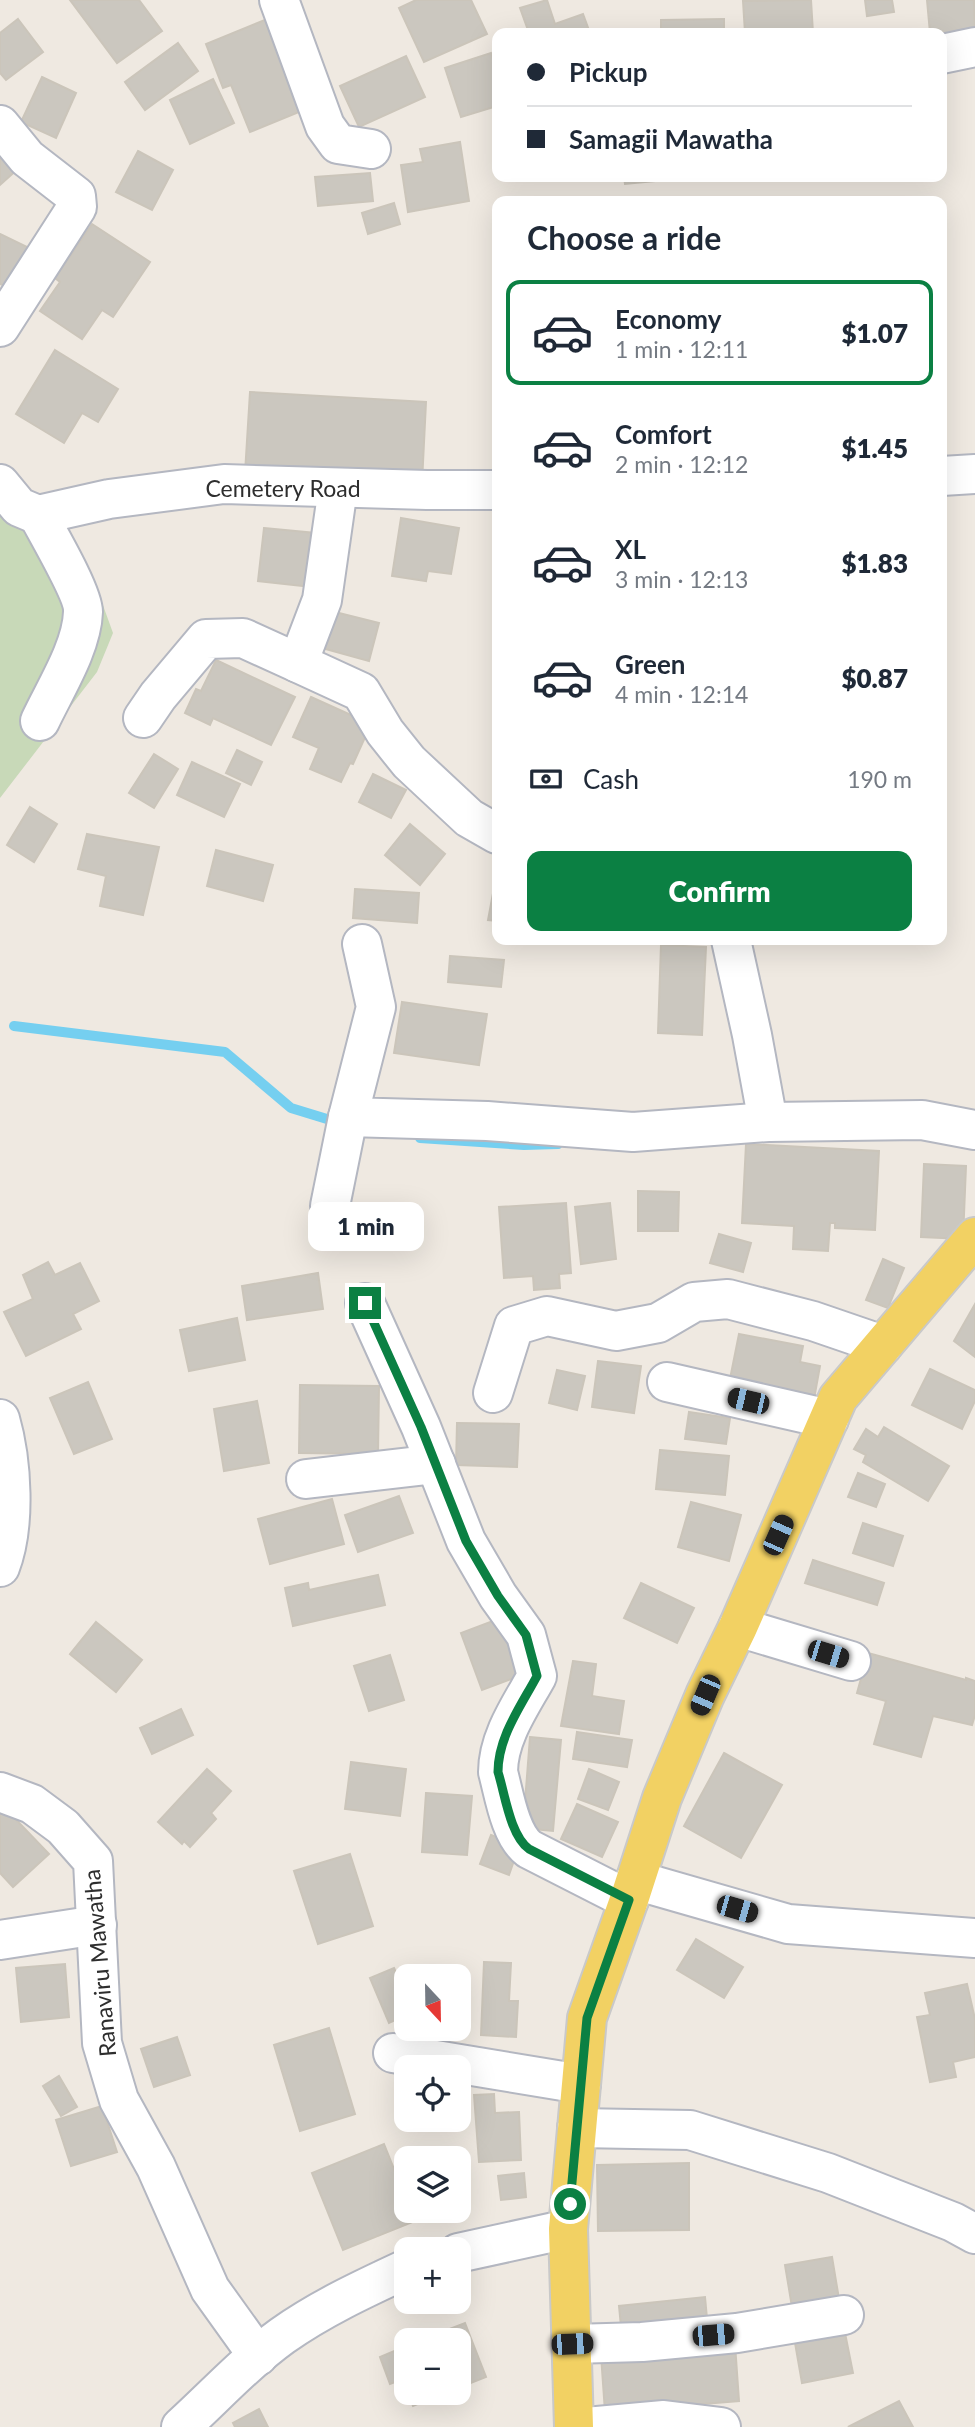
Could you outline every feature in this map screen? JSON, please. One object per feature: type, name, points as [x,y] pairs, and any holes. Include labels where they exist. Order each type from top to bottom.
[{"type":"main road","points":[[574,2427],[568,2229],[587,2018],[662,1798],[705,1695],[738,1627],[838,1398],[975,1237]]},
{"type":"street","points":[[279,0],[325,126],[338,144],[370,149]]},
{"type":"street","points":[[947,53],[975,47]]},
{"type":"street","points":[[0,125],[27,158],[76,196],[77,207],[5,311]]},
{"type":"street","points":[[947,476],[975,474]]},
{"type":"street","points":[[0,484],[19,507],[38,515],[67,569],[84,610],[75,648],[40,721]]},
{"type":"street","name":"Cemetery Road","points":[[38,515],[109,499],[224,484],[492,490]]},
{"type":"street","points":[[298,663],[322,600],[338,488]]},
{"type":"street","points":[[143,718],[206,639],[243,638],[361,692],[385,732],[409,762],[469,818],[492,831]]},
{"type":"street","points":[[330,1206],[348,1117],[376,1007],[362,944]]},
{"type":"street","points":[[732,945],[768,1122]]},
{"type":"street","points":[[348,1117],[487,1121],[633,1132],[768,1122],[922,1120],[975,1130]]},
{"type":"street","points":[[493,1392],[513,1326],[547,1316],[616,1331],[658,1323],[694,1302],[728,1299],[813,1321],[883,1345]]},
{"type":"street","points":[[365,1303],[378,1327],[466,1541],[498,1596],[526,1635],[537,1676],[505,1735],[498,1762],[498,1772],[521,1843],[529,1849],[632,1890],[788,1924],[975,1938]]},
{"type":"street","points":[[667,1382],[829,1419]]},
{"type":"street","points":[[0,1419],[7,1443],[10,1497],[6,1551],[0,1567]]},
{"type":"street","points":[[306,1479],[436,1464]]},
{"type":"street","points":[[738,1627],[850,1661]]},
{"type":"street","name":"Ranaviru Mawatha","points":[[0,1792],[32,1804],[53,1819],[93,1861],[102,2043],[119,2100],[156,2167],[210,2289],[258,2356]]},
{"type":"street","points":[[0,1940],[97,1925]]},
{"type":"street","points":[[393,2053],[580,2084]]},
{"type":"street","points":[[577,2128],[690,2130],[828,2174],[953,2222],[975,2234]]},
{"type":"street","points":[[471,2250],[568,2229]]},
{"type":"street","points":[[181,2427],[230,2379],[282,2336],[345,2297],[394,2275]]},
{"type":"street","points":[[572,2344],[642,2342],[737,2333],[844,2315]]},
{"type":"street","points":[[586,2427],[664,2420],[721,2427]]},
{"type":"green space","points":[[0,499],[52,561],[96,586],[113,633],[97,672],[0,798]]},
{"type":"building","points":[[70,0],[139,0],[162,31],[117,63]]},
{"type":"building","points":[[416,0],[471,0],[487,34],[424,62],[399,8]]},
{"type":"building","points":[[547,0],[555,24],[583,14],[588,28],[527,28],[520,8]]},
{"type":"building","points":[[811,0],[813,28],[745,28],[743,1]]},
{"type":"building","points":[[865,0],[892,0],[894,12],[867,16]]},
{"type":"building","points":[[927,0],[974,0],[975,33],[947,36],[947,28],[930,28]]},
{"type":"building","points":[[277,15],[304,110],[250,132],[231,85],[223,88],[206,44]]},
{"type":"building","points":[[18,19],[43,52],[6,80],[0,73],[0,33]]},
{"type":"building","points":[[724,19],[724,28],[661,28],[661,20]]},
{"type":"building","points":[[178,43],[198,71],[145,110],[125,82]]},
{"type":"building","points":[[491,53],[492,108],[461,117],[445,68]]},
{"type":"building","points":[[406,56],[425,97],[359,127],[340,86]]},
{"type":"building","points":[[42,77],[76,93],[56,138],[21,122]]},
{"type":"building","points":[[213,79],[234,123],[190,144],[170,100]]},
{"type":"building","points":[[460,142],[469,201],[408,212],[401,165],[423,162],[420,149]]},
{"type":"building","points":[[0,147],[19,168],[0,185]]},
{"type":"building","points":[[138,151],[173,170],[152,210],[116,192]]},
{"type":"building","points":[[370,173],[373,201],[318,206],[315,177]]},
{"type":"building","points":[[394,203],[400,224],[368,234],[362,213]]},
{"type":"building","points":[[92,224],[150,262],[113,317],[102,310],[82,339],[40,311],[60,282],[55,278]]},
{"type":"building","points":[[0,234],[29,248],[10,288],[0,284]]},
{"type":"building","points":[[55,350],[118,389],[98,422],[82,413],[64,443],[16,414]]},
{"type":"building","points":[[250,392],[426,402],[422,483],[245,473]]},
{"type":"building","points":[[401,518],[459,528],[451,574],[428,571],[426,581],[392,576]]},
{"type":"building","points":[[264,528],[326,534],[320,588],[258,581]]},
{"type":"building","points":[[331,611],[379,623],[369,661],[322,648]]},
{"type":"building","points":[[216,660],[295,697],[271,745],[213,718],[210,725],[185,713],[196,689],[201,691]]},
{"type":"building","points":[[311,697],[371,724],[353,764],[350,763],[341,782],[310,769],[319,748],[293,737]]},
{"type":"building","points":[[237,750],[262,762],[251,785],[226,773]]},
{"type":"building","points":[[154,754],[178,769],[154,808],[129,793]]},
{"type":"building","points":[[192,762],[240,784],[224,817],[177,795]]},
{"type":"building","points":[[373,774],[406,790],[391,818],[359,802]]},
{"type":"building","points":[[30,807],[57,824],[34,862],[7,845]]},
{"type":"building","points":[[410,824],[445,854],[420,885],[385,855]]},
{"type":"building","points":[[87,834],[159,847],[143,915],[100,906],[106,876],[78,869]]},
{"type":"building","points":[[216,850],[273,865],[263,901],[207,886]]},
{"type":"building","points":[[355,889],[419,893],[417,923],[353,918]]},
{"type":"building","points":[[492,898],[492,920],[488,920]]},
{"type":"building","points":[[661,945],[706,947],[702,1035],[658,1033]]},
{"type":"building","points":[[450,956],[504,960],[501,987],[448,982]]},
{"type":"building","points":[[402,1002],[487,1014],[479,1065],[394,1053]]},
{"type":"building","points":[[746,1144],[879,1151],[875,1230],[835,1228],[835,1223],[830,1223],[828,1251],[793,1249],[794,1226],[742,1223]]},
{"type":"building","points":[[924,1164],[966,1166],[963,1239],[921,1237]]},
{"type":"building","points":[[638,1191],[679,1192],[678,1231],[638,1231]]},
{"type":"building","points":[[566,1203],[571,1273],[559,1274],[560,1288],[534,1290],[533,1276],[504,1278],[499,1207]]},
{"type":"building","points":[[610,1203],[616,1259],[581,1264],[575,1207]]},
{"type":"building","points":[[719,1234],[751,1243],[743,1272],[710,1263]]},
{"type":"building","points":[[883,1259],[904,1268],[888,1308],[866,1300]]},
{"type":"building","points":[[48,1262],[55,1275],[80,1263],[99,1301],[73,1314],[81,1329],[26,1356],[4,1312],[33,1299],[23,1275]]},
{"type":"building","points":[[318,1273],[323,1309],[247,1320],[242,1286]]},
{"type":"building","points":[[975,1304],[975,1357],[954,1341]]},
{"type":"building","points":[[237,1318],[245,1360],[189,1371],[180,1330]]},
{"type":"building","points":[[739,1334],[803,1346],[800,1362],[820,1366],[814,1399],[729,1384]]},
{"type":"building","points":[[598,1361],[641,1366],[634,1413],[592,1407]]},
{"type":"building","points":[[930,1369],[975,1390],[975,1401],[962,1429],[912,1405]]},
{"type":"building","points":[[557,1370],[585,1376],[577,1410],[549,1403]]},
{"type":"building","points":[[88,1382],[112,1439],[74,1454],[50,1398]]},
{"type":"building","points":[[300,1385],[379,1386],[378,1454],[299,1453]]},
{"type":"building","points":[[257,1401],[269,1463],[224,1471],[214,1409]]},
{"type":"building","points":[[689,1412],[730,1418],[726,1444],[685,1439]]},
{"type":"building","points":[[457,1423],[519,1424],[517,1467],[456,1465]]},
{"type":"building","points":[[884,1427],[949,1466],[928,1501],[863,1462],[866,1455],[854,1449],[866,1429],[878,1437]]},
{"type":"building","points":[[660,1450],[729,1456],[725,1495],[656,1489]]},
{"type":"building","points":[[858,1473],[885,1484],[876,1507],[848,1497]]},
{"type":"building","points":[[399,1496],[413,1533],[358,1552],[345,1515]]},
{"type":"building","points":[[332,1499],[344,1544],[270,1564],[258,1519]]},
{"type":"building","points":[[691,1502],[741,1515],[729,1561],[678,1547]]},
{"type":"building","points":[[863,1523],[903,1536],[893,1566],[853,1553]]},
{"type":"building","points":[[813,1560],[884,1583],[877,1605],[805,1583]]},
{"type":"building","points":[[378,1575],[385,1605],[293,1626],[285,1588],[308,1583],[309,1590]]},
{"type":"building","points":[[641,1583],[694,1608],[677,1643],[624,1618]]},
{"type":"building","points":[[506,1616],[527,1673],[482,1690],[461,1633]]},
{"type":"building","points":[[96,1622],[142,1660],[116,1692],[70,1654]]},
{"type":"building","points":[[868,1653],[975,1681],[975,1715],[972,1725],[933,1716],[921,1757],[874,1744],[886,1701],[857,1693]]},
{"type":"building","points":[[390,1655],[404,1700],[369,1711],[354,1666]]},
{"type":"building","points":[[573,1661],[596,1664],[592,1696],[624,1701],[619,1734],[561,1726]]},
{"type":"building","points":[[181,1709],[193,1735],[152,1754],[140,1728]]},
{"type":"building","points":[[577,1732],[632,1740],[627,1767],[573,1759]]},
{"type":"building","points":[[530,1737],[561,1740],[553,1831],[523,1828]]},
{"type":"building","points":[[724,1753],[782,1785],[741,1858],[684,1826]]},
{"type":"building","points":[[351,1762],[406,1769],[400,1816],[345,1809]]},
{"type":"building","points":[[207,1769],[231,1791],[211,1813],[216,1819],[190,1847],[184,1841],[182,1844],[158,1822]]},
{"type":"building","points":[[589,1769],[619,1782],[608,1810],[578,1799]]},
{"type":"building","points":[[426,1793],[472,1796],[467,1855],[422,1852]]},
{"type":"building","points":[[0,1803],[49,1854],[13,1887],[0,1873]]},
{"type":"building","points":[[577,1804],[618,1822],[602,1857],[561,1839]]},
{"type":"building","points":[[491,1835],[519,1846],[509,1875],[480,1864]]},
{"type":"building","points":[[350,1854],[373,1926],[318,1944],[294,1871]]},
{"type":"building","points":[[696,1939],[743,1967],[724,1998],[677,1970]]},
{"type":"building","points":[[484,1962],[511,1963],[509,2001],[518,2001],[516,2037],[481,2035]]},
{"type":"building","points":[[65,1964],[69,2017],[21,2022],[16,1968]]},
{"type":"building","points":[[394,1968],[394,2021],[389,2023],[370,1978]]},
{"type":"building","points":[[967,1984],[975,2019],[975,2057],[953,2062],[956,2077],[930,2082],[917,2017],[930,2015],[925,1993]]},
{"type":"building","points":[[329,2028],[355,2114],[300,2131],[274,2045]]},
{"type":"building","points":[[177,2037],[190,2075],[154,2087],[141,2049]]},
{"type":"building","points":[[59,2076],[77,2107],[61,2116],[43,2086]]},
{"type":"building","points":[[494,2094],[495,2113],[519,2112],[521,2160],[479,2162],[474,2095]]},
{"type":"building","points":[[102,2106],[117,2152],[71,2166],[56,2120]]},
{"type":"building","points":[[384,2144],[394,2169],[394,2223],[410,2223],[343,2250],[312,2173]]},
{"type":"building","points":[[689,2163],[689,2230],[598,2231],[597,2165]]},
{"type":"building","points":[[524,2173],[526,2197],[501,2200],[498,2176]]},
{"type":"building","points":[[832,2257],[839,2299],[792,2307],[785,2265]]},
{"type":"building","points":[[705,2297],[708,2329],[622,2337],[619,2306]]},
{"type":"building","points":[[465,2323],[467,2328],[452,2328]]},
{"type":"building","points":[[844,2328],[853,2373],[802,2383],[794,2337]]},
{"type":"building","points":[[471,2338],[486,2377],[471,2383]]},
{"type":"building","points":[[735,2344],[739,2401],[605,2412],[601,2355]]},
{"type":"building","points":[[394,2351],[394,2382],[390,2384],[380,2357]]},
{"type":"building","points":[[899,2401],[913,2427],[848,2427]]},
{"type":"building","points":[[259,2409],[268,2427],[235,2427],[233,2423]]},
{"type":"waterway","points":[[14,1026],[225,1052],[291,1108],[340,1123]]},
{"type":"waterway","points":[[420,1138],[524,1145],[558,1144]]},
{"type":"route","points":[[365,1303],[421,1427],[466,1541],[498,1596],[526,1635],[537,1676],[505,1735],[498,1762],[498,1772],[516,1832],[521,1843],[529,1849],[629,1900],[587,2018],[570,2204]]}]
